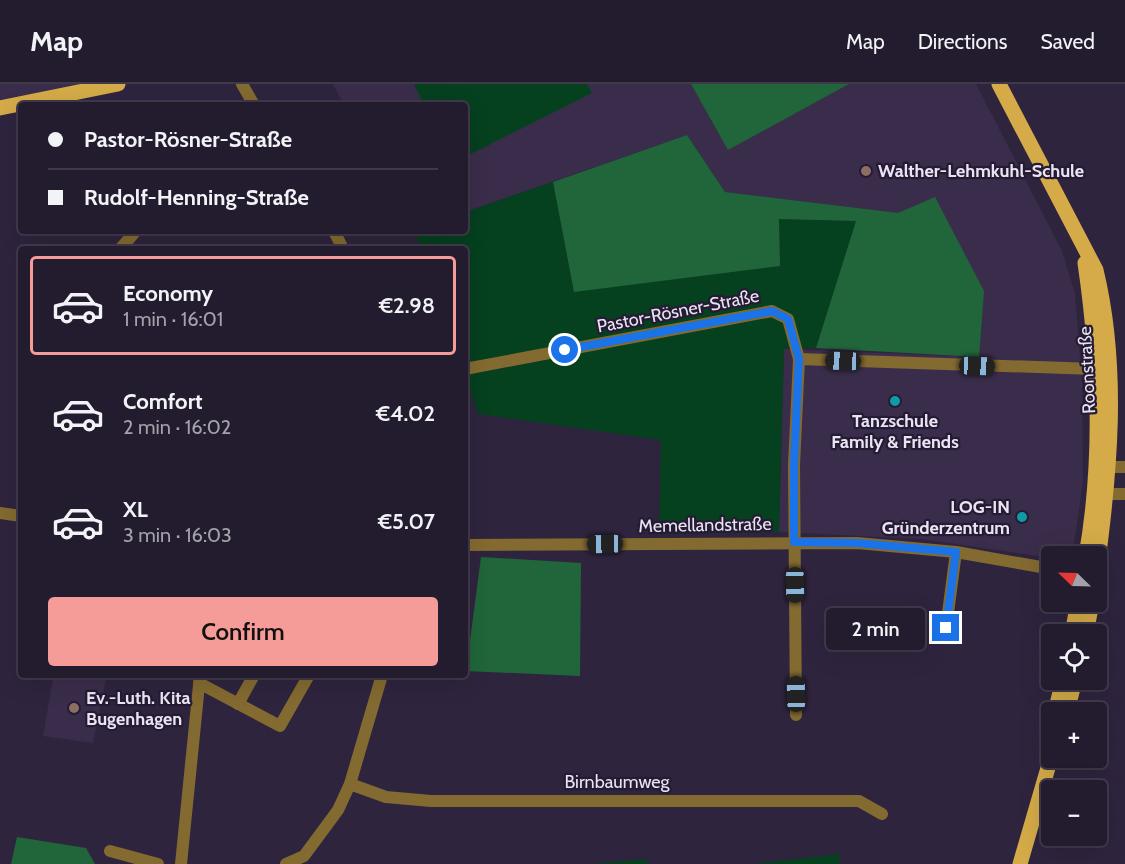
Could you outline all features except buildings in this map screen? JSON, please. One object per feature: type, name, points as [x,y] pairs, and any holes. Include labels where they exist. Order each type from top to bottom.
[{"type":"main road","points":[[78,92],[98,84]]},
{"type":"main road","points":[[29,102],[118,84]]},
{"type":"main road","name":"Roonstraße","points":[[999,84],[1096,270],[1102,294],[1108,345],[1109,467],[1099,485]]},
{"type":"main road","points":[[0,108],[18,104]]},
{"type":"main road","name":"Roonstraße","points":[[1083,248],[1094,332],[1099,485]]},
{"type":"main road","points":[[1088,546],[1099,485]]},
{"type":"main road","points":[[1097,546],[1099,485]]},
{"type":"main road","points":[[1020,864],[1047,768]]},
{"type":"street","points":[[243,84],[252,102]]},
{"type":"street","points":[[123,246],[133,234]]},
{"type":"street","name":"Pastor-Rösner-Straße","points":[[468,368],[772,311],[788,319],[799,359],[794,465],[796,715]]},
{"type":"street","points":[[799,359],[1095,369]]},
{"type":"street","points":[[1125,467],[1109,467],[1099,485],[1125,494]]},
{"type":"street","points":[[0,513],[18,516]]},
{"type":"street","name":"Memellandstraße","points":[[468,545],[857,543],[956,552],[1041,567]]},
{"type":"street","points":[[946,628],[956,552]]},
{"type":"street","points":[[238,704],[252,678]]},
{"type":"street","points":[[182,864],[200,679],[238,704],[280,726],[307,678]]},
{"type":"street","points":[[286,864],[304,856],[338,810],[350,784],[381,678]]},
{"type":"street","name":"Birnbaumweg","points":[[350,784],[386,797],[431,801],[859,801],[882,814]]},
{"type":"street","points":[[110,851],[156,864]]},
{"type":"shaded area","points":[[0,84],[86,84],[0,100]]},
{"type":"shaded area","points":[[333,84],[691,84],[728,149],[849,84],[976,84],[1062,251],[1075,294],[1082,384],[1083,482],[1073,546],[1041,546],[1041,557],[923,539],[779,532],[784,349],[979,357],[898,214],[725,192],[687,135],[468,211],[468,102],[342,102]]},
{"type":"shaded area","name":"Ev.-Luth. Kita Bugenhagen","points":[[50,678],[106,678],[93,743],[43,736],[53,679]]},
{"type":"green space","points":[[414,84],[587,84],[592,93],[468,155],[468,102],[423,102]]},
{"type":"green space","points":[[691,84],[849,84],[728,150]]},
{"type":"green space","points":[[687,135],[725,192],[898,213],[935,197],[984,291],[979,357],[816,348],[856,221],[779,219],[780,266],[574,292],[553,182]]},
{"type":"green space","points":[[553,182],[574,291],[780,266],[779,219],[857,221],[816,348],[784,349],[779,532],[659,534],[661,440],[478,414],[468,384],[468,246],[420,246],[416,234],[468,234],[468,211]]},
{"type":"green space","points":[[481,557],[581,563],[580,676],[468,671]]},
{"type":"green space","points":[[17,837],[86,848],[95,864],[11,864]]},
{"type":"green space","points":[[840,854],[839,864],[753,864]]},
{"type":"green space","points":[[647,859],[647,864],[592,864]]},
{"type":"place","name":"Walther-Lehmkuhl-Schule","points":[[866,171]]},
{"type":"place","name":"Tanzschule Family & Friends","points":[[895,401]]},
{"type":"place","name":"LOG-IN Gründerzentrum","points":[[1022,517]]},
{"type":"place","name":"Ev.-Luth. Kita Bugenhagen","points":[[74,708]]},
{"type":"route","points":[[565,350],[772,311],[788,319],[799,359],[794,465],[794,542],[857,543],[956,552],[946,628]]}]
